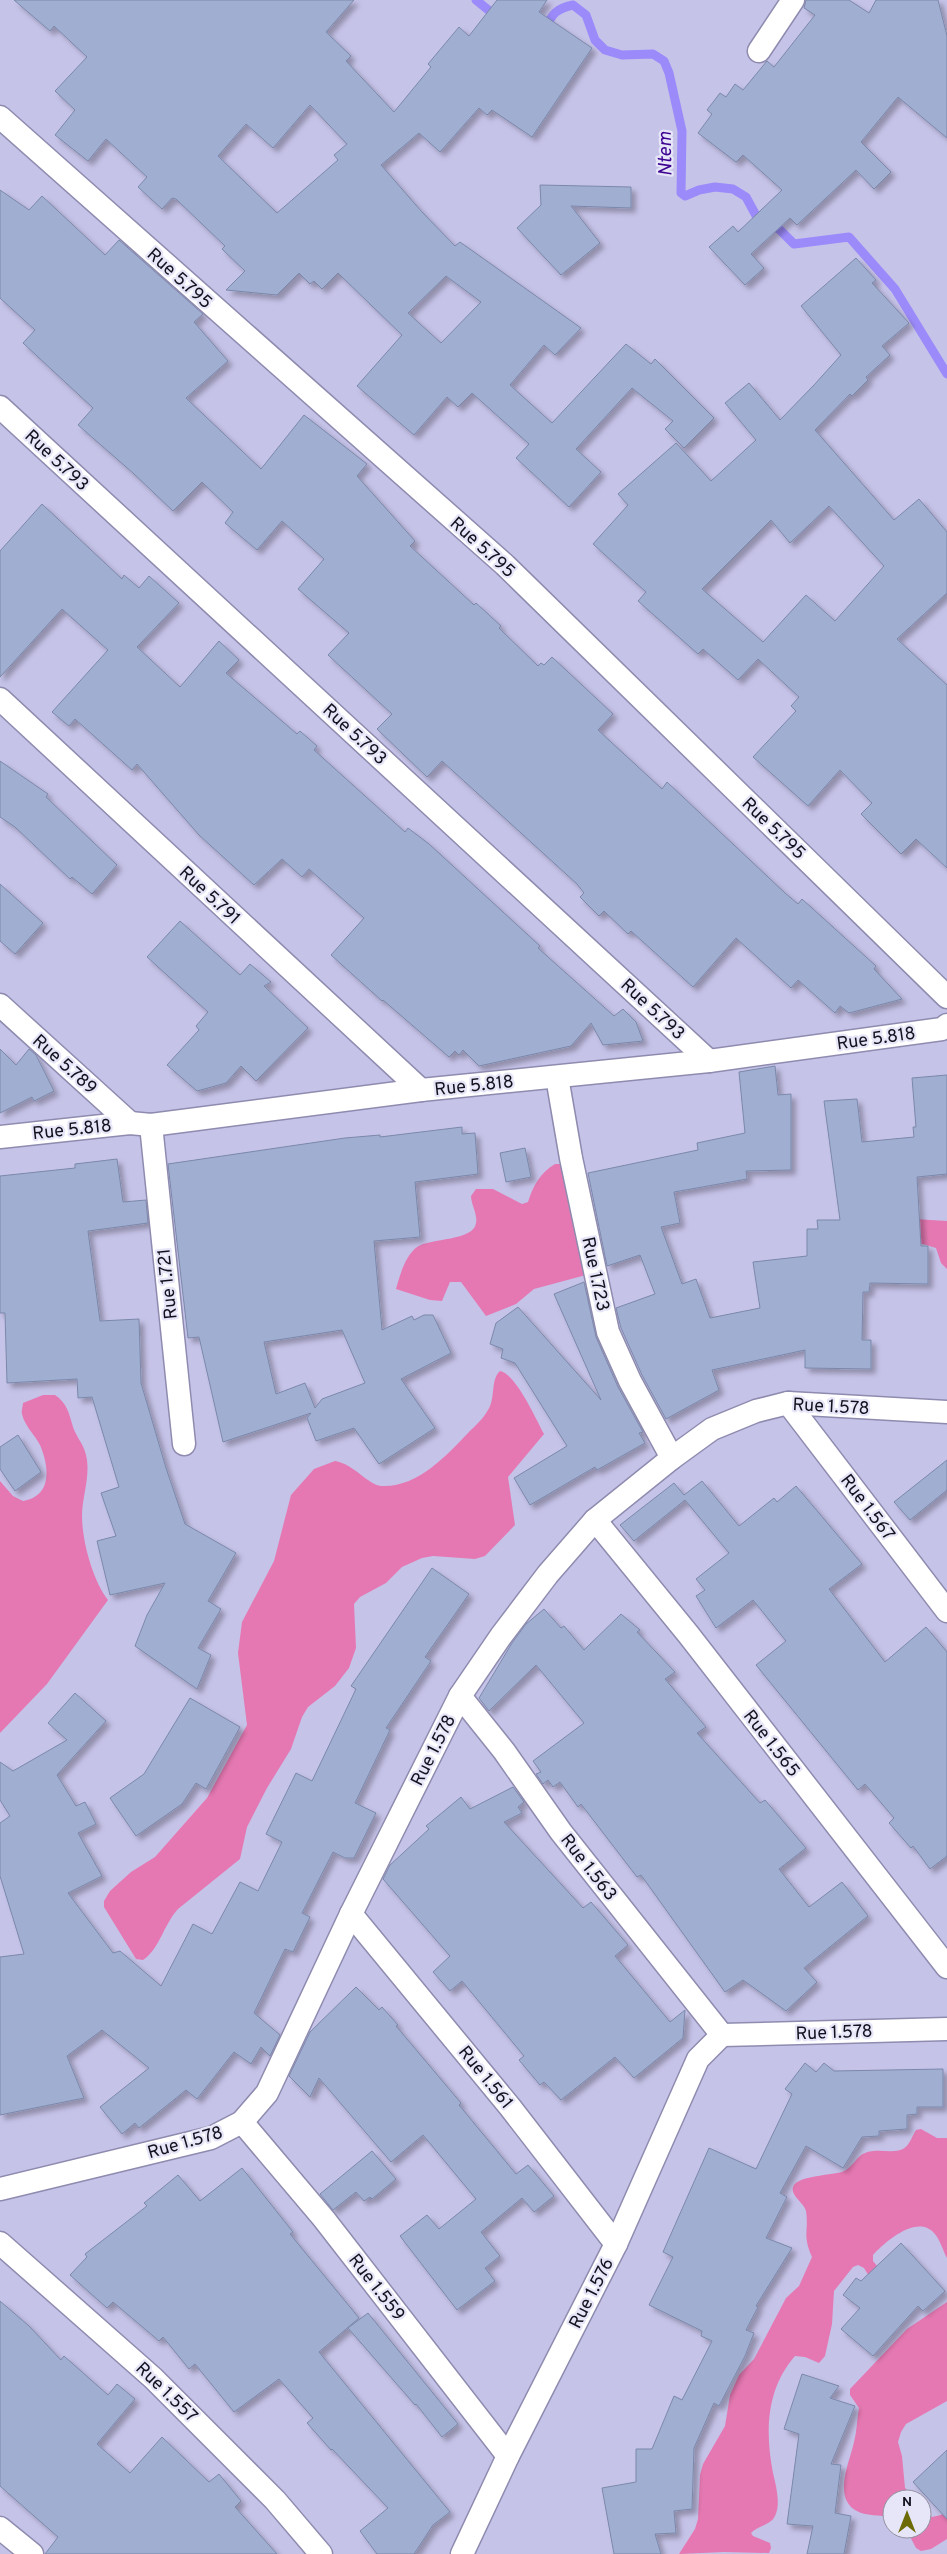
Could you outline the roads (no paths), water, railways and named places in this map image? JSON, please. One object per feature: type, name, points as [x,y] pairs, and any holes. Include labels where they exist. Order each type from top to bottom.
[{"type":"street","points":[[758,51],[793,0]]},
{"type":"street","name":"Rue 5.795","points":[[0,117],[505,565],[947,997]]},
{"type":"street","name":"Rue 5.793","points":[[0,408],[710,1061]]},
{"type":"street","name":"Rue 5.791","points":[[0,700],[421,1090]]},
{"type":"street","name":"Rue 5.789","points":[[0,1005],[140,1124]]},
{"type":"street","name":"Rue 5.818","points":[[0,1137],[140,1124],[421,1090],[710,1061],[942,1029],[947,1025]]},
{"type":"street","name":"Rue 1.723","points":[[557,1076],[571,1158],[608,1332],[630,1381],[672,1458]]},
{"type":"street","name":"Rue 1.721","points":[[140,1124],[184,1444]]},
{"type":"street","name":"Rue 1.578","points":[[0,2189],[211,2138],[242,2122],[267,2093],[350,1914],[460,1696],[548,1574],[595,1520],[672,1458],[712,1429],[756,1411],[788,1403],[947,1412]]},
{"type":"street","name":"Rue 1.567","points":[[788,1403],[947,1611]]},
{"type":"street","name":"Rue 1.565","points":[[595,1520],[688,1634],[947,1967]]},
{"type":"street","name":"Rue 1.563","points":[[460,1696],[504,1751],[562,1832],[722,2035]]},
{"type":"street","name":"Rue 1.561","points":[[350,1914],[510,2107],[616,2244]]},
{"type":"street","name":"Rue 1.578","points":[[722,2035],[947,2029]]},
{"type":"street","name":"Rue 1.576","points":[[462,2554],[508,2456],[616,2244],[698,2059],[722,2035]]},
{"type":"street","name":"Rue 1.559","points":[[242,2122],[324,2219],[508,2456]]},
{"type":"street","name":"Rue 1.557","points":[[0,2243],[154,2378],[275,2500],[321,2554]]},
{"type":"street","points":[[0,2528],[32,2554]]},
{"type":"waterway","name":"Ntem","points":[[476,0],[497,17]]},
{"type":"waterway","name":"Ntem","points":[[547,29],[550,19],[556,12],[573,5],[586,15],[595,40],[605,50],[622,55],[653,54],[664,61],[669,73],[682,131],[681,193],[685,196],[699,190],[715,187],[733,189],[746,197],[759,221],[779,229],[794,244],[849,237],[895,289],[947,374]]}]
